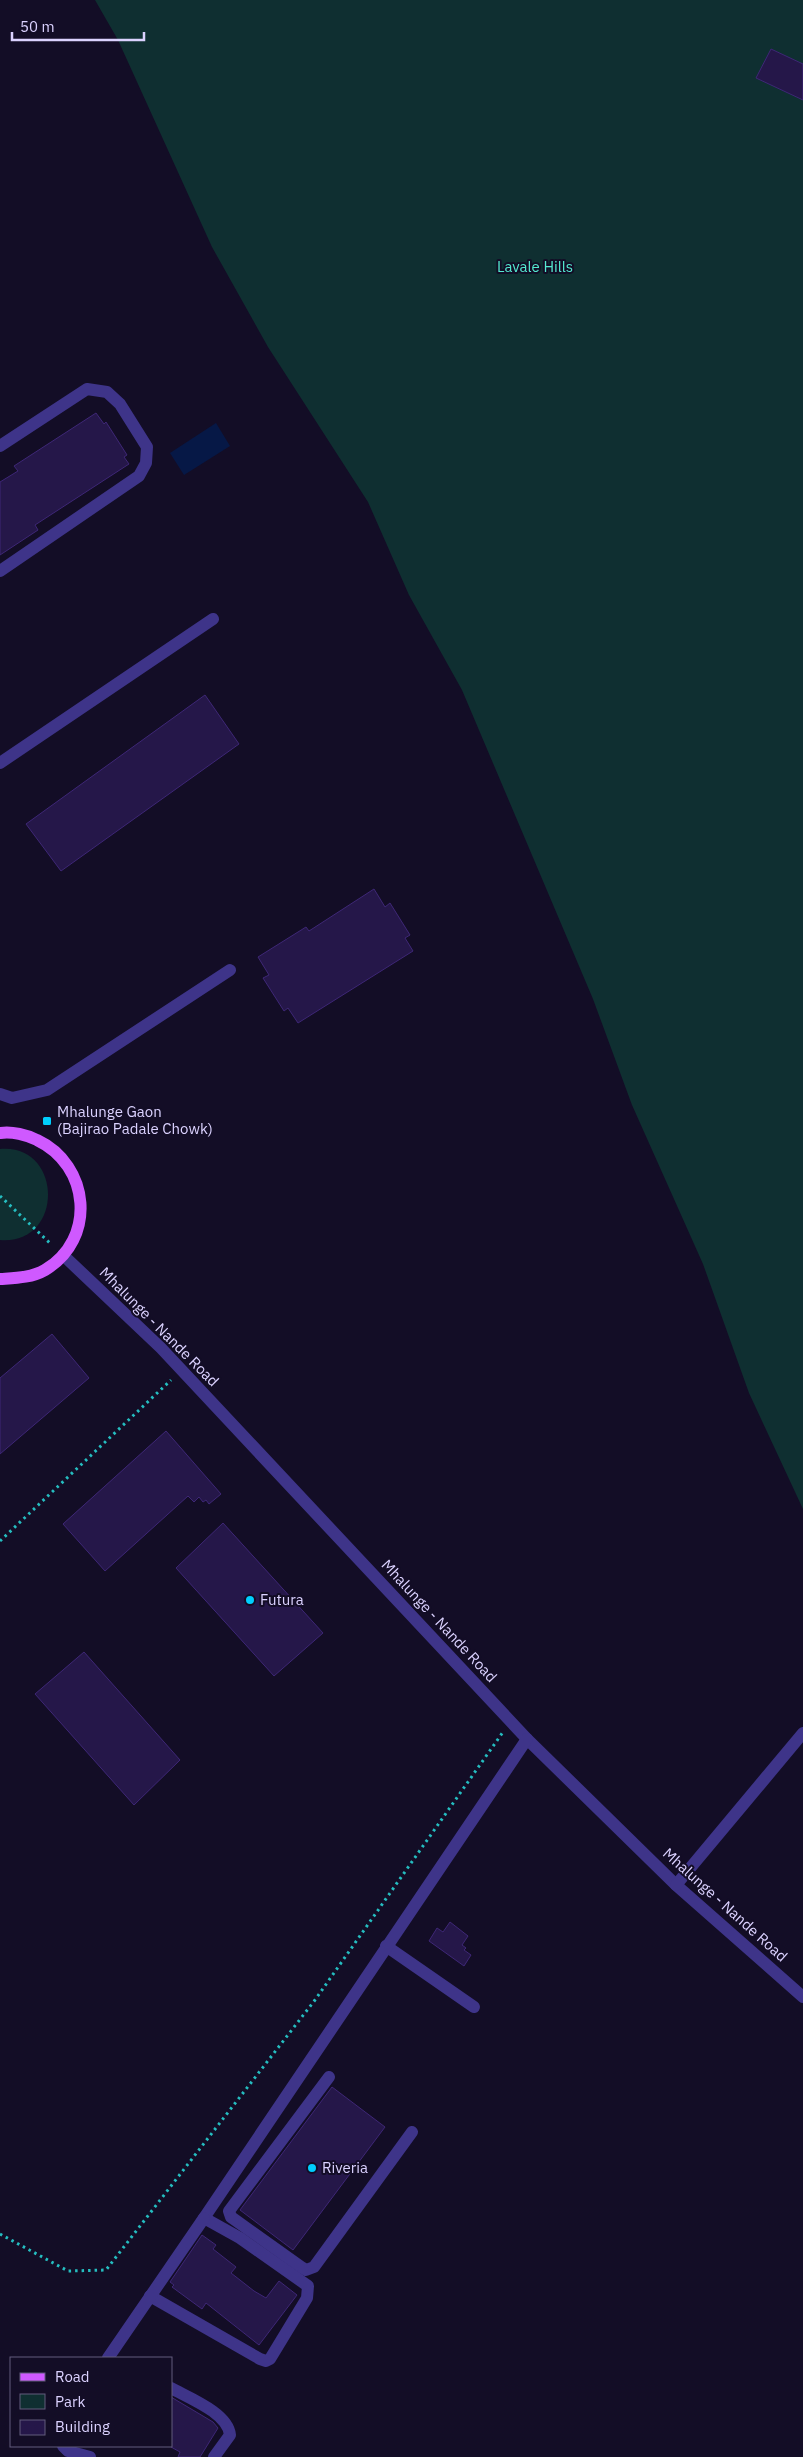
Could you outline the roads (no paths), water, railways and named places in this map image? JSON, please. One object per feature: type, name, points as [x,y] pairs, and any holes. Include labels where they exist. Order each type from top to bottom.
[{"type":"main road","points":[[0,1133],[28,1135],[50,1146],[68,1163],[78,1185],[81,1210],[76,1234],[63,1255],[44,1270],[22,1278],[0,1279]]},
{"type":"street","points":[[0,446],[87,389],[107,392],[120,404],[147,447],[146,463],[139,476],[0,571]]},
{"type":"street","points":[[0,763],[213,619]]},
{"type":"street","points":[[0,1094],[12,1098],[47,1090],[230,970]]},
{"type":"street","name":"Mhalunge - Nande Road","points":[[63,1255],[161,1348],[527,1739],[676,1885],[803,1997]]},
{"type":"street","points":[[676,1885],[803,1733]]},
{"type":"street","points":[[113,2356],[150,2296],[204,2218],[267,2121],[527,1739]]},
{"type":"street","points":[[386,1946],[474,2006]]},
{"type":"street","points":[[329,2077],[231,2208],[230,2214],[306,2270],[314,2267],[412,2132]]},
{"type":"street","points":[[267,2121],[286,2135]]},
{"type":"street","points":[[150,2296],[263,2361],[270,2359],[307,2298],[308,2286],[240,2238],[204,2218]]},
{"type":"street","points":[[172,2389],[226,2422],[230,2435],[214,2457]]},
{"type":"street","points":[[64,2447],[68,2451],[90,2457]]},
{"type":"water","points":[[216,423],[230,446],[184,475],[170,453]]},
{"type":"place","name":"Mhalunge Gaon (Bajirao Padale Chowk)","points":[[47,1121]]},
{"type":"place","name":"Futura","points":[[250,1600]]},
{"type":"place","name":"Riveria","points":[[312,2168]]},
{"type":"park label","name":"Lavale Hills","points":[[535,267]]}]
